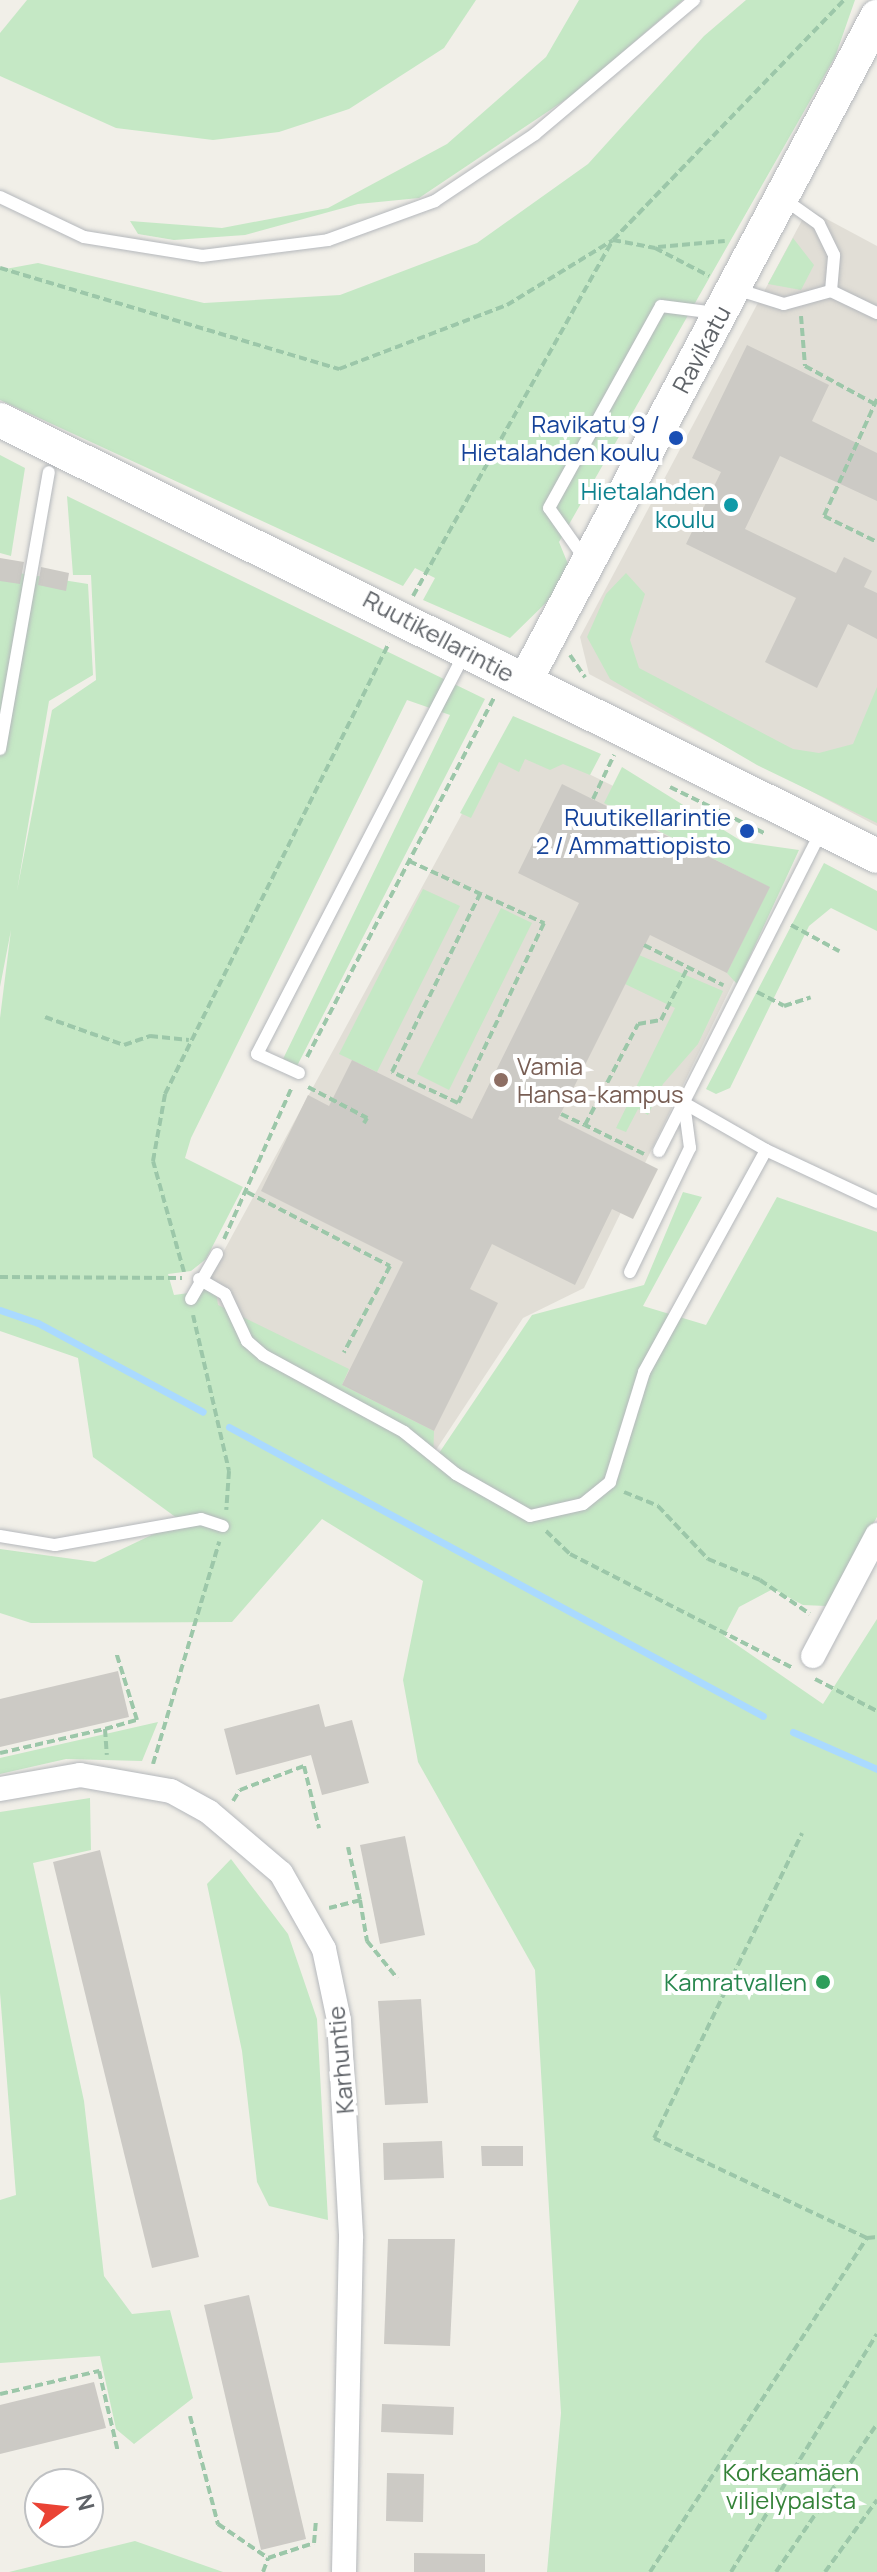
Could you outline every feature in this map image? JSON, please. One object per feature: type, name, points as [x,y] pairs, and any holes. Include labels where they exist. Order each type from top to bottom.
[{"type":"main road","name":"Ravikatu","points":[[525,681],[877,17]]},
{"type":"main road","name":"Ruutikellarintie","points":[[0,420],[403,615],[466,652],[877,856]]},
{"type":"street","points":[[813,1656],[877,1535]]},
{"type":"street","name":"Karhuntie","points":[[0,1789],[43,1778],[108,1776],[171,1791],[219,1820],[281,1873],[307,1914],[339,2020],[346,2123],[344,2572]]},
{"type":"lane","points":[[0,197],[84,237],[202,256],[328,240],[435,201],[535,134],[694,0]]},
{"type":"lane","points":[[782,197],[819,224],[834,255],[831,291]]},
{"type":"lane","points":[[587,562],[549,508],[661,306],[726,301],[800,302],[831,291],[877,313]]},
{"type":"lane","points":[[0,749],[49,472]]},
{"type":"lane","points":[[299,1073],[257,1054],[466,652]]},
{"type":"lane","points":[[659,1151],[822,829]]},
{"type":"lane","points":[[684,1103],[766,1150],[877,1202]]},
{"type":"lane","points":[[630,1272],[690,1148],[684,1103]]},
{"type":"lane","points":[[193,1279],[225,1294],[247,1341],[263,1355],[404,1432],[456,1474],[530,1516],[583,1504],[605,1486],[644,1372],[766,1150]]},
{"type":"lane","points":[[191,1299],[193,1279],[217,1254]]},
{"type":"lane","points":[[0,1536],[55,1545],[201,1519],[223,1526]]},
{"type":"path","points":[[0,1277],[193,1279],[153,1161],[155,1125],[189,1040],[403,615],[491,445],[613,240],[844,0]]},
{"type":"path","points":[[0,268],[339,369],[507,305],[613,240],[655,248],[718,241],[755,247]]},
{"type":"path","points":[[655,248],[726,301]]},
{"type":"path","points":[[800,302],[805,366],[876,402],[824,516],[877,542]]},
{"type":"path","points":[[299,1073],[497,692],[525,681]]},
{"type":"path","points":[[593,799],[617,749]]},
{"type":"path","points":[[409,861],[544,923],[458,1103],[392,1072],[480,894]]},
{"type":"path","points":[[778,918],[839,951]]},
{"type":"path","points":[[644,945],[688,967],[784,1006],[811,997]]},
{"type":"path","points":[[585,1125],[638,1024],[661,1020],[688,967]]},
{"type":"path","points":[[45,1017],[124,1045],[150,1036],[189,1040]]},
{"type":"path","points":[[217,1254],[295,1081],[367,1118],[364,1123]]},
{"type":"path","points":[[561,1114],[655,1159],[659,1151]]},
{"type":"path","points":[[247,1192],[390,1266],[344,1352]]},
{"type":"path","points":[[605,1486],[658,1506],[708,1559],[760,1580],[828,1626]]},
{"type":"path","points":[[530,1516],[570,1554],[877,1711]]},
{"type":"path","points":[[0,1753],[137,1720],[116,1652]]},
{"type":"path","points":[[105,1729],[108,1776]]},
{"type":"path","points":[[219,1820],[240,1790],[304,1766],[319,1828]]},
{"type":"path","points":[[802,1833],[654,2138],[867,2238],[877,2237]]},
{"type":"path","points":[[348,1847],[367,1941],[397,1978]]},
{"type":"path","points":[[307,1914],[360,1900]]},
{"type":"path","points":[[650,2572],[867,2238]]},
{"type":"path","points":[[731,2572],[877,2334]]},
{"type":"path","points":[[0,2394],[99,2371],[118,2452]]},
{"type":"path","points":[[190,2416],[218,2524],[268,2558]]},
{"type":"path","points":[[776,2572],[877,2424]]},
{"type":"path","points":[[825,2572],[877,2500]]},
{"type":"path","points":[[268,2558],[314,2543],[316,2519]]},
{"type":"path","points":[[263,2572],[268,2558]]},
{"type":"shaded area","points":[[808,209],[877,246],[877,826],[589,674],[580,637]]},
{"type":"shaded area","name":"Vamia Hansa-kampus","points":[[506,733],[787,872],[584,1288],[523,1318],[432,1456],[212,1354],[202,1291]]},
{"type":"green space","points":[[27,0],[476,0],[444,48],[349,109],[279,132],[213,140],[116,128],[0,76],[0,33]]},
{"type":"green space","points":[[579,0],[683,0],[574,94],[419,198],[358,204],[245,235],[174,240],[138,234],[130,221],[222,228],[328,208],[447,144],[546,57]]},
{"type":"green space","points":[[746,0],[855,0],[835,57],[559,542],[568,564],[558,591],[510,638],[423,600],[435,578],[415,568],[403,586],[0,400],[0,270],[38,263],[204,303],[340,295],[477,243],[588,164],[704,36]]},
{"type":"green space","points":[[793,238],[814,265],[801,290],[768,284]]},
{"type":"green space","points":[[0,455],[25,468],[11,556],[0,553]]},
{"type":"green space","name":"Korkeamäen viljelypalsta","points":[[67,496],[485,699],[297,1066],[283,1059],[450,715],[407,700],[191,1138],[185,1158],[243,1187],[206,1259],[191,1271],[168,1274],[174,1295],[197,1292],[206,1277],[214,1280],[218,1305],[349,1369],[342,1385],[434,1431],[433,1462],[532,1315],[644,1285],[683,1192],[702,1197],[643,1306],[706,1325],[777,1197],[877,1232],[877,1517],[826,1606],[803,1605],[773,1589],[739,1607],[724,1636],[823,1704],[877,1619],[877,2572],[547,2572],[561,2413],[535,1970],[418,1762],[403,1680],[423,1581],[322,1519],[232,1622],[31,1623],[0,1613],[0,1549],[95,1562],[181,1521],[93,1457],[78,1358],[0,1331],[0,1018],[11,930],[0,987],[0,570],[88,584],[93,675],[49,701],[17,891],[52,710],[96,680],[91,575],[73,575]]},
{"type":"green space","points":[[626,573],[645,594],[630,640],[639,668],[793,749],[819,753],[853,744],[877,687],[877,823],[757,765],[610,679],[587,637],[606,594]]},
{"type":"green space","points":[[513,716],[601,754],[590,775],[563,764],[550,770],[525,759],[519,772],[499,762],[471,818],[460,813]]},
{"type":"green space","points":[[622,767],[743,842],[799,850],[737,984],[727,973],[769,887],[604,803]]},
{"type":"green space","points":[[824,863],[877,891],[877,931],[831,908],[809,926],[730,1088],[716,1094],[706,1089]]},
{"type":"green space","points":[[423,889],[460,906],[377,1072],[339,1054]]},
{"type":"green space","points":[[501,908],[532,923],[449,1090],[417,1074]]},
{"type":"green space","points":[[639,955],[723,991],[698,1044],[663,1084],[648,1115],[638,1109],[626,1132],[616,1128],[675,1008],[625,984]]},
{"type":"green space","points":[[158,1722],[142,1761],[66,1759],[0,1774],[0,1758]]},
{"type":"green space","points":[[90,1798],[91,1850],[33,1863],[84,2101],[104,2276],[132,2314],[170,2310],[193,2398],[134,2444],[116,2429],[100,2356],[0,2363],[0,2200],[16,2195],[0,1993],[0,1812]]},
{"type":"green space","points":[[231,1859],[288,1934],[317,2019],[328,2220],[269,2206],[257,2182],[242,2051],[207,1884]]},
{"type":"green space","points":[[135,2541],[223,2572],[9,2572]]},
{"type":"building","name":"Hietalahden koulu","points":[[747,345],[829,385],[812,421],[877,453],[877,501],[780,456],[745,529],[836,573],[844,557],[872,571],[864,587],[877,593],[877,639],[848,624],[817,688],[765,662],[796,598],[686,544],[721,472],[692,458]]},
{"type":"building","points":[[0,558],[24,562],[20,584],[0,581]]},
{"type":"building","points":[[41,567],[69,573],[66,591],[38,585]]},
{"type":"building","points":[[562,784],[770,887],[727,973],[650,935],[558,1119],[658,1169],[633,1219],[612,1209],[575,1285],[492,1244],[470,1289],[498,1303],[434,1431],[342,1385],[403,1262],[261,1191],[308,1095],[329,1106],[352,1060],[472,1119],[579,903],[518,873]]},
{"type":"building","points":[[118,1671],[129,1717],[0,1747],[0,1699]]},
{"type":"building","points":[[319,1704],[325,1727],[352,1720],[369,1783],[322,1795],[311,1755],[236,1775],[224,1729]]},
{"type":"building","points":[[405,1836],[425,1935],[380,1944],[360,1845]]},
{"type":"building","points":[[100,1850],[199,2257],[152,2268],[53,1862]]},
{"type":"building","points":[[421,1999],[428,2103],[385,2105],[378,2001]]},
{"type":"building","points":[[442,2141],[444,2178],[384,2180],[383,2143]]},
{"type":"building","points":[[481,2146],[523,2146],[523,2166],[482,2166]]},
{"type":"building","points":[[388,2239],[455,2239],[450,2346],[384,2344]]},
{"type":"building","points":[[249,2295],[306,2539],[261,2550],[204,2305]]},
{"type":"building","points":[[94,2382],[106,2428],[0,2454],[0,2405]]},
{"type":"building","points":[[382,2404],[454,2407],[453,2435],[381,2432]]},
{"type":"building","points":[[387,2473],[424,2474],[423,2522],[386,2521]]},
{"type":"building","points":[[414,2553],[485,2554],[485,2572],[414,2572]]},
{"type":"waterway","points":[[0,1310],[38,1323],[203,1412]]},
{"type":"waterway","points":[[229,1427],[763,1716]]},
{"type":"waterway","points":[[793,1732],[877,1769]]},
{"type":"place","name":"Ravikatu 9 / Hietalahden koulu","points":[[676,438]]},
{"type":"place","name":"Hietalahden koulu","points":[[731,505]]},
{"type":"place","name":"Ruutikellarintie 2 / Ammattiopisto","points":[[747,831]]},
{"type":"place","name":"Vamia Hansa-kampus","points":[[501,1080]]},
{"type":"place","name":"Kamratvallen","points":[[823,1982]]}]
